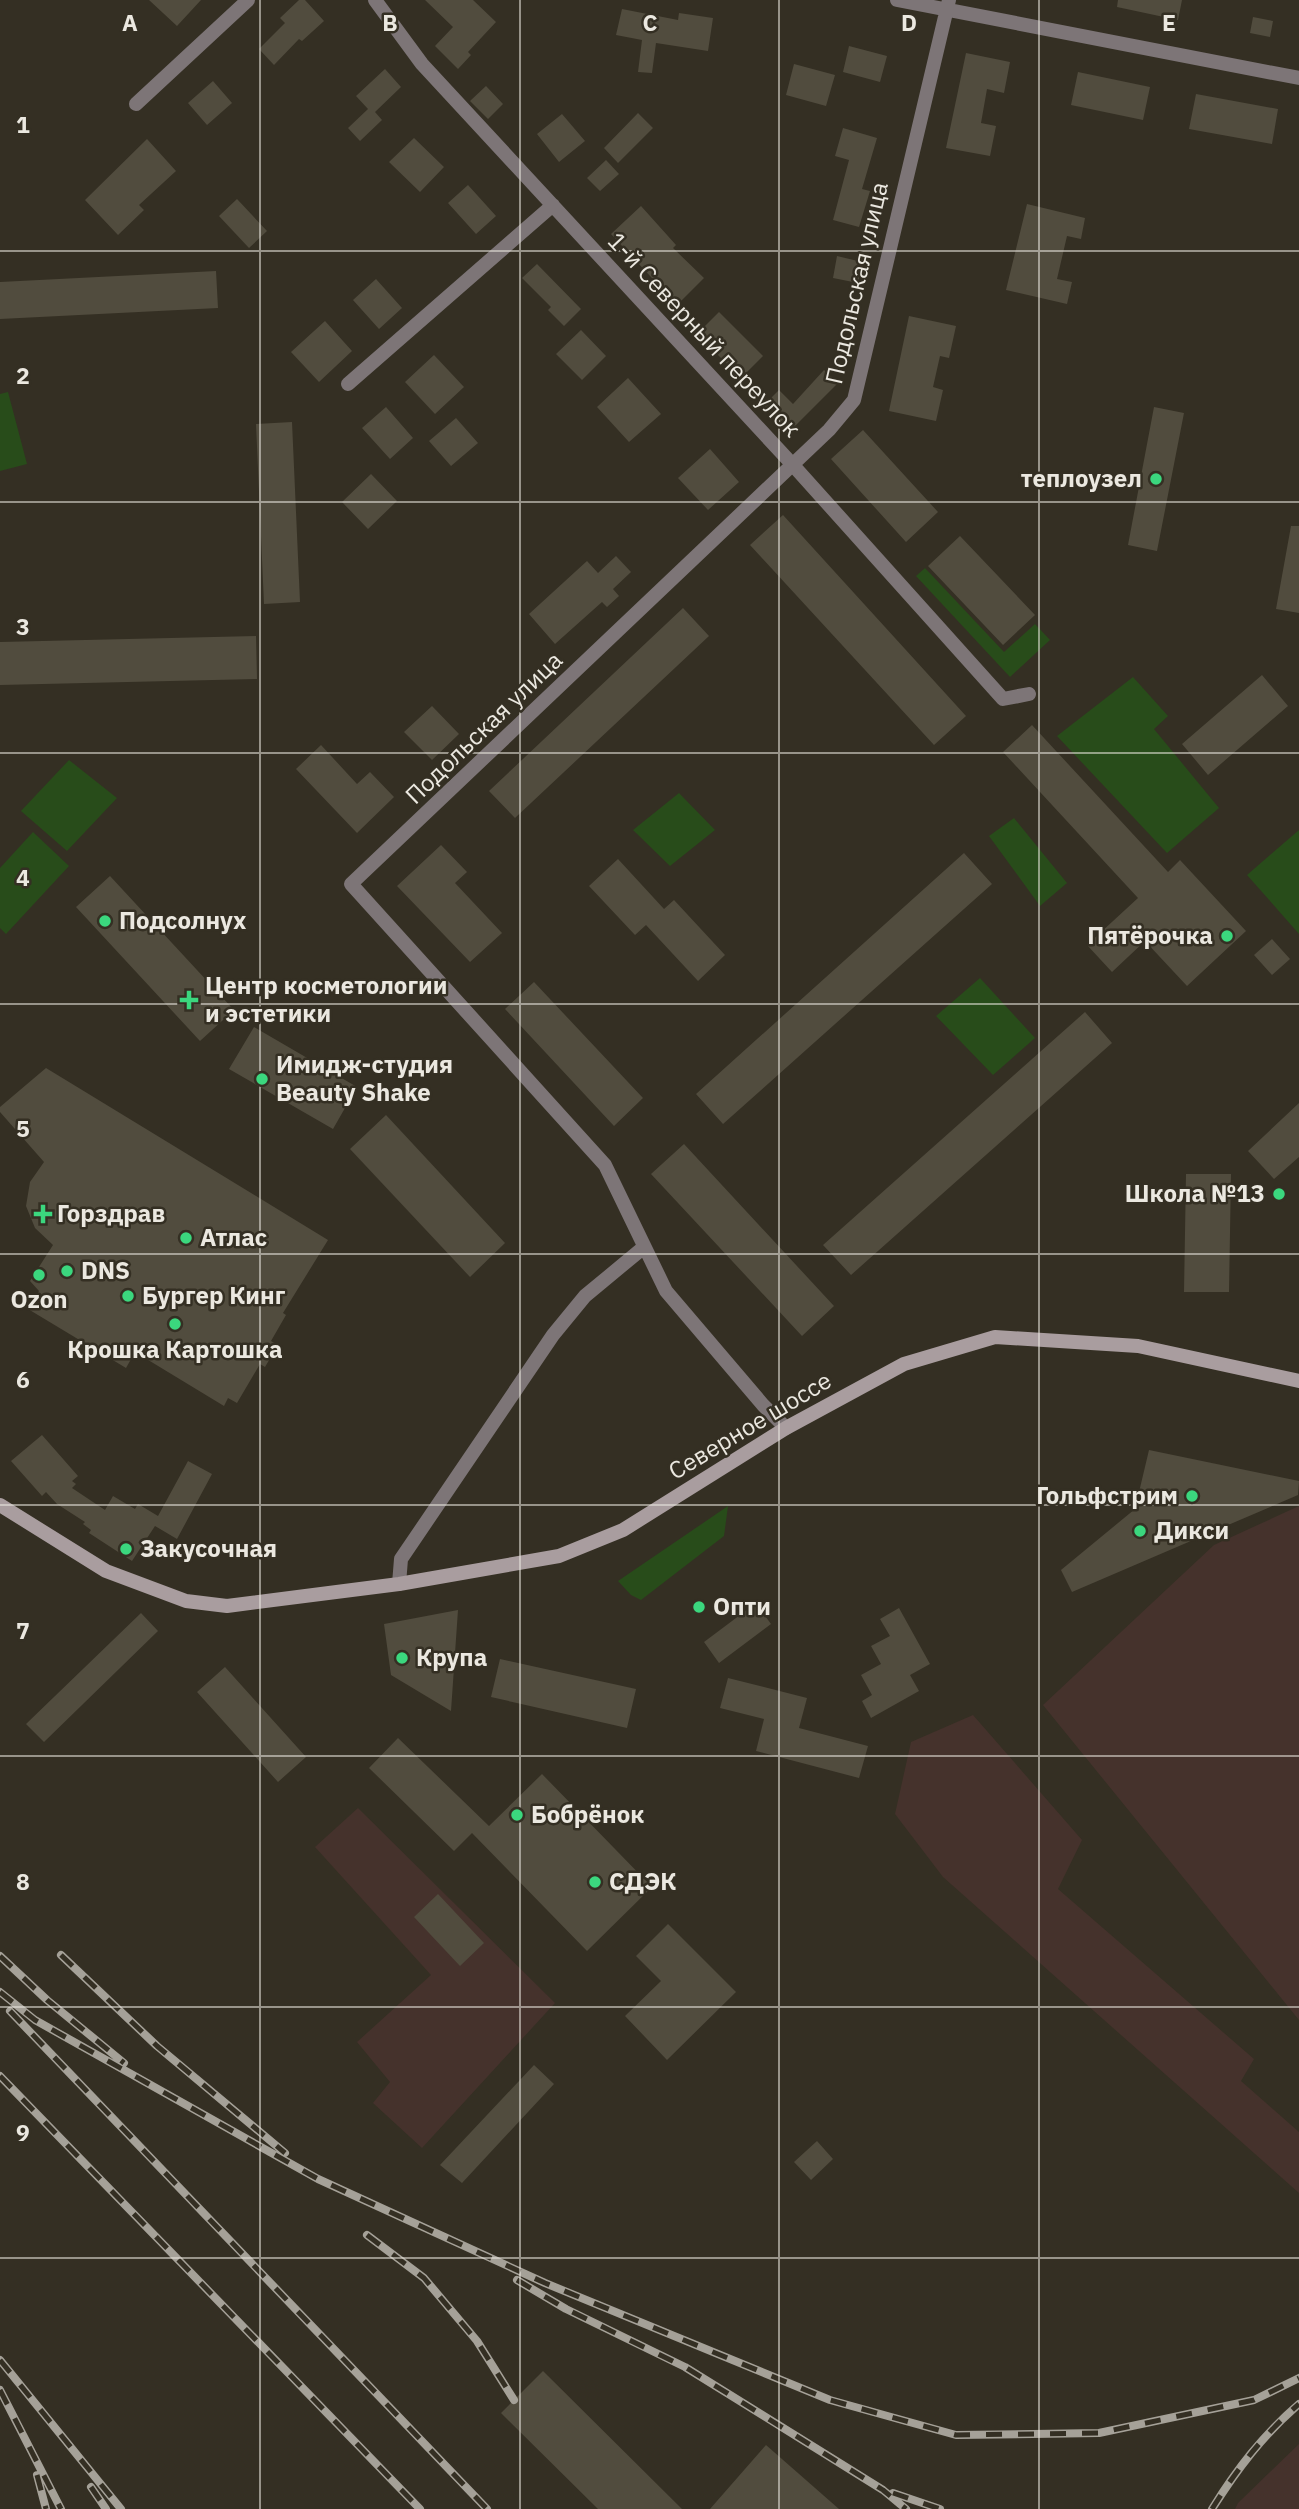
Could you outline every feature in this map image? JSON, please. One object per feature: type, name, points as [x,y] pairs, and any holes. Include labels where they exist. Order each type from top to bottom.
[{"type":"main road","name":"Северное шоссе","points":[[0,1505],[106,1571],[186,1601],[227,1606],[399,1584],[559,1556],[582,1549],[623,1530],[786,1428],[904,1364],[995,1337],[1138,1346],[1299,1381]]},
{"type":"street","points":[[136,104],[248,0]]},
{"type":"street","name":"1-й Северный переулок","points":[[374,0],[422,64],[792,464],[1003,699],[1029,694]]},
{"type":"street","points":[[897,0],[948,5],[1299,78]]},
{"type":"street","name":"Подольская улица","points":[[786,1428],[763,1405],[666,1291],[643,1248],[606,1165],[351,884],[829,430],[854,400],[948,5]]},
{"type":"street","points":[[348,384],[553,205]]},
{"type":"street","points":[[399,1584],[401,1559],[553,1335],[585,1296],[643,1248]]},
{"type":"shaded area","points":[[1299,1506],[1299,2020],[1043,1705],[1214,1545]]},
{"type":"shaded area","points":[[973,1715],[1082,1840],[1058,1889],[1254,2059],[1241,2081],[1299,2132],[1299,2193],[943,1877],[895,1814],[911,1742]]},
{"type":"shaded area","points":[[358,1808],[555,2003],[422,2148],[373,2103],[390,2082],[357,2042],[431,1975],[315,1847]]},
{"type":"shaded area","points":[[1299,2444],[1299,2509],[1235,2509],[1238,2503]]},
{"type":"green space","points":[[8,392],[27,464],[0,471],[0,394]]},
{"type":"green space","points":[[925,568],[1004,652],[1035,624],[1050,640],[1010,677],[916,576]]},
{"type":"green space","points":[[1133,677],[1168,716],[1154,729],[1219,808],[1167,853],[1057,736]]},
{"type":"green space","points":[[69,760],[117,798],[67,851],[21,811]]},
{"type":"green space","points":[[679,793],[715,830],[670,866],[633,830]]},
{"type":"green space","points":[[1014,818],[1067,883],[1040,906],[989,836]]},
{"type":"green space","points":[[1299,830],[1299,934],[1247,875]]},
{"type":"green space","points":[[33,832],[69,866],[6,934],[0,928],[0,868]]},
{"type":"green space","points":[[980,978],[1035,1038],[993,1075],[936,1016]]},
{"type":"green space","points":[[728,1506],[724,1536],[641,1600],[631,1595],[618,1581]]},
{"type":"building","points":[[149,0],[201,0],[177,26]]},
{"type":"building","points":[[299,0],[305,0],[324,21],[302,41],[299,39],[274,65],[259,49],[285,23],[280,18]]},
{"type":"building","points":[[425,0],[473,0],[496,22],[468,52],[471,55],[458,69],[435,46],[453,27]]},
{"type":"building","points":[[1118,0],[1182,0],[1178,20],[1117,7]]},
{"type":"building","points":[[622,9],[678,20],[679,13],[713,18],[708,51],[656,43],[652,73],[638,72],[642,40],[616,35]]},
{"type":"building","points":[[1253,17],[1273,21],[1270,37],[1250,33]]},
{"type":"building","points":[[849,46],[887,56],[880,82],[843,72]]},
{"type":"building","points":[[966,53],[1010,62],[1004,93],[987,89],[981,123],[996,126],[990,156],[946,148]]},
{"type":"building","points":[[794,64],[835,75],[826,106],[786,95]]},
{"type":"building","points":[[385,69],[401,87],[375,112],[382,120],[360,141],[348,128],[368,109],[356,96]]},
{"type":"building","points":[[1078,72],[1150,87],[1143,120],[1071,105]]},
{"type":"building","points":[[213,81],[232,103],[207,125],[188,103]]},
{"type":"building","points":[[486,86],[503,104],[488,119],[470,101]]},
{"type":"building","points":[[1196,94],[1278,109],[1272,144],[1189,129]]},
{"type":"building","points":[[638,113],[653,128],[618,163],[604,148]]},
{"type":"building","points":[[562,114],[585,141],[559,162],[537,134]]},
{"type":"building","points":[[843,128],[877,138],[862,189],[870,191],[859,227],[833,220],[849,160],[835,156]]},
{"type":"building","points":[[414,138],[444,167],[420,192],[389,162]]},
{"type":"building","points":[[147,139],[176,171],[139,205],[144,210],[118,235],[85,200]]},
{"type":"building","points":[[606,160],[619,174],[600,191],[587,178]]},
{"type":"building","points":[[468,185],[496,216],[476,234],[448,203]]},
{"type":"building","points":[[237,199],[267,231],[249,248],[219,216]]},
{"type":"building","points":[[1027,204],[1085,218],[1081,239],[1067,236],[1057,279],[1072,282],[1067,304],[1006,290]]},
{"type":"building","points":[[641,206],[676,245],[673,248],[704,278],[677,305],[611,234]]},
{"type":"building","points":[[837,256],[862,262],[858,283],[833,278]]},
{"type":"building","points":[[537,264],[581,309],[564,326],[548,310],[551,307],[522,278]]},
{"type":"building","points":[[216,271],[218,308],[0,319],[0,282]]},
{"type":"building","points":[[376,279],[402,308],[379,329],[353,300]]},
{"type":"building","points":[[719,312],[763,356],[741,378],[697,334]]},
{"type":"building","points":[[909,316],[956,326],[949,358],[940,356],[933,387],[943,390],[936,421],[889,411]]},
{"type":"building","points":[[325,321],[352,351],[319,382],[291,352]]},
{"type":"building","points":[[581,330],[606,356],[582,380],[556,354]]},
{"type":"building","points":[[434,355],[464,387],[435,414],[405,382]]},
{"type":"building","points":[[824,370],[838,383],[789,432],[763,406],[779,390],[793,404]]},
{"type":"building","points":[[628,378],[661,414],[629,442],[597,407]]},
{"type":"building","points":[[386,407],[413,438],[390,459],[362,428]]},
{"type":"building","name":"теплоузел","points":[[1154,407],[1184,413],[1157,551],[1128,545]]},
{"type":"building","points":[[456,418],[478,443],[451,466],[429,441]]},
{"type":"building","points":[[292,422],[300,602],[264,604],[256,424]]},
{"type":"building","points":[[863,430],[938,512],[906,542],[831,459]]},
{"type":"building","points":[[710,449],[739,482],[708,510],[678,478]]},
{"type":"building","points":[[371,474],[397,501],[368,529],[342,502]]},
{"type":"building","points":[[783,515],[966,716],[934,745],[750,545]]},
{"type":"building","points":[[1291,526],[1299,526],[1299,613],[1276,609]]},
{"type":"building","points":[[960,536],[1035,615],[1003,645],[928,566]]},
{"type":"building","points":[[616,556],[631,572],[613,589],[619,596],[607,607],[602,602],[555,644],[529,614],[587,561],[598,573]]},
{"type":"building","points":[[683,608],[709,636],[515,818],[489,791]]},
{"type":"building","points":[[256,636],[257,679],[0,685],[0,642]]},
{"type":"building","points":[[1262,675],[1288,706],[1208,775],[1182,744]]},
{"type":"building","points":[[432,706],[459,734],[432,760],[404,732]]},
{"type":"building","points":[[1032,725],[1168,872],[1180,860],[1246,931],[1187,986],[1145,941],[1112,972],[1087,945],[1138,898],[1003,752]]},
{"type":"building","points":[[321,745],[357,784],[370,772],[394,797],[357,833],[296,769]]},
{"type":"building","points":[[441,845],[467,872],[455,883],[502,933],[470,962],[397,886]]},
{"type":"building","points":[[964,853],[992,884],[723,1124],[696,1094]]},
{"type":"building","points":[[618,859],[664,909],[674,900],[725,955],[698,981],[646,925],[635,935],[589,886]]},
{"type":"building","points":[[110,876],[234,1010],[200,1041],[76,907]]},
{"type":"building","points":[[1272,939],[1290,959],[1272,975],[1254,955]]},
{"type":"building","points":[[534,982],[643,1098],[614,1126],[505,1009]]},
{"type":"building","points":[[1085,1012],[1112,1043],[851,1275],[823,1245]]},
{"type":"building","points":[[254,1027],[357,1087],[333,1129],[229,1069]]},
{"type":"building","name":"Атлас","points":[[46,1068],[328,1240],[283,1313],[286,1315],[271,1341],[278,1345],[265,1367],[260,1364],[237,1403],[228,1398],[224,1406],[135,1352],[126,1368],[28,1309],[39,1291],[30,1281],[53,1245],[35,1228],[26,1206],[30,1182],[44,1162],[0,1112],[0,1107]]},
{"type":"building","points":[[1299,1103],[1299,1157],[1274,1179],[1248,1151]]},
{"type":"building","points":[[386,1115],[505,1243],[470,1277],[350,1149]]},
{"type":"building","points":[[684,1144],[834,1306],[802,1336],[651,1174]]},
{"type":"building","points":[[1186,1174],[1231,1174],[1229,1292],[1184,1292]]},
{"type":"building","points":[[42,1435],[78,1476],[72,1481],[76,1484],[72,1488],[105,1510],[113,1496],[135,1509],[138,1504],[158,1516],[188,1461],[212,1474],[177,1539],[155,1526],[132,1561],[89,1533],[91,1530],[83,1524],[85,1522],[57,1504],[46,1492],[42,1496],[11,1461]]},
{"type":"building","points":[[1149,1450],[1299,1481],[1298,1495],[1072,1592],[1061,1570],[1135,1509]]},
{"type":"building","points":[[756,1603],[771,1624],[719,1663],[704,1642]]},
{"type":"building","points":[[899,1608],[930,1664],[910,1675],[919,1691],[871,1718],[862,1701],[872,1695],[861,1675],[881,1664],[871,1646],[890,1636],[880,1619]]},
{"type":"building","points":[[458,1610],[451,1711],[391,1675],[384,1624]]},
{"type":"building","points":[[141,1613],[158,1631],[44,1742],[26,1724]]},
{"type":"building","points":[[500,1659],[636,1689],[627,1728],[491,1697]]},
{"type":"building","points":[[225,1667],[306,1757],[278,1782],[197,1692]]},
{"type":"building","points":[[728,1678],[807,1698],[799,1728],[868,1746],[859,1778],[756,1751],[764,1719],[720,1708]]},
{"type":"building","points":[[398,1738],[489,1826],[542,1774],[652,1887],[587,1951],[472,1833],[454,1851],[369,1768]]},
{"type":"building","points":[[438,1894],[484,1943],[460,1966],[414,1917]]},
{"type":"building","points":[[668,1924],[736,1992],[667,2060],[625,2016],[661,1981],[636,1956]]},
{"type":"building","points":[[534,2065],[554,2084],[462,2183],[440,2165]]},
{"type":"building","points":[[817,2141],[833,2159],[811,2180],[794,2162]]},
{"type":"building","points":[[543,2371],[682,2509],[598,2509],[501,2413]]},
{"type":"building","points":[[766,2445],[839,2509],[710,2509]]},
{"type":"railway","points":[[61,1955],[157,2046],[285,2153]]},
{"type":"railway","points":[[0,1956],[47,2000],[124,2063]]},
{"type":"railway","points":[[0,1992],[35,2020],[318,2179],[545,2283],[830,2400],[956,2435],[1099,2433],[1254,2400],[1299,2378]]},
{"type":"railway","points":[[10,2011],[487,2509]]},
{"type":"railway","points":[[0,2076],[420,2509]]},
{"type":"railway","points":[[367,2235],[424,2278],[477,2341],[514,2400]]},
{"type":"railway","points":[[517,2280],[566,2309],[685,2367],[883,2490],[906,2509]]},
{"type":"railway","points":[[0,2360],[121,2509]]},
{"type":"railway","points":[[0,2390],[61,2509]]},
{"type":"railway","points":[[1212,2509],[1251,2453],[1299,2404]]},
{"type":"railway","points":[[37,2475],[46,2509]]},
{"type":"railway","points":[[91,2487],[106,2509]]},
{"type":"railway","points":[[893,2493],[940,2509]]},
{"type":"place","name":"теплоузел","points":[[1156,479]]},
{"type":"place","name":"Подсолнух","points":[[105,921]]},
{"type":"place","name":"Пятёрочка","points":[[1227,936]]},
{"type":"place","name":"Центр косметологии и эстетики","points":[[189,1000]]},
{"type":"place","name":"Имидж-студия Beauty Shake","points":[[262,1079]]},
{"type":"place","name":"Школа №13","points":[[1279,1194]]},
{"type":"place","name":"Горздрав","points":[[43,1214]]},
{"type":"place","name":"Атлас","points":[[186,1238]]},
{"type":"place","name":"DNS","points":[[67,1271]]},
{"type":"place","name":"Ozon","points":[[39,1275]]},
{"type":"place","name":"Бургер Кинг","points":[[128,1296]]},
{"type":"place","name":"Крошка Картошка","points":[[175,1324]]},
{"type":"place","name":"Гольфстрим","points":[[1192,1496]]},
{"type":"place","name":"Дикси","points":[[1140,1531]]},
{"type":"place","name":"Закусочная","points":[[126,1549]]},
{"type":"place","name":"Опти","points":[[699,1607]]},
{"type":"place","name":"Крупа","points":[[402,1658]]},
{"type":"place","name":"Бобрёнок","points":[[517,1815]]},
{"type":"place","name":"СДЭК","points":[[595,1882]]}]
